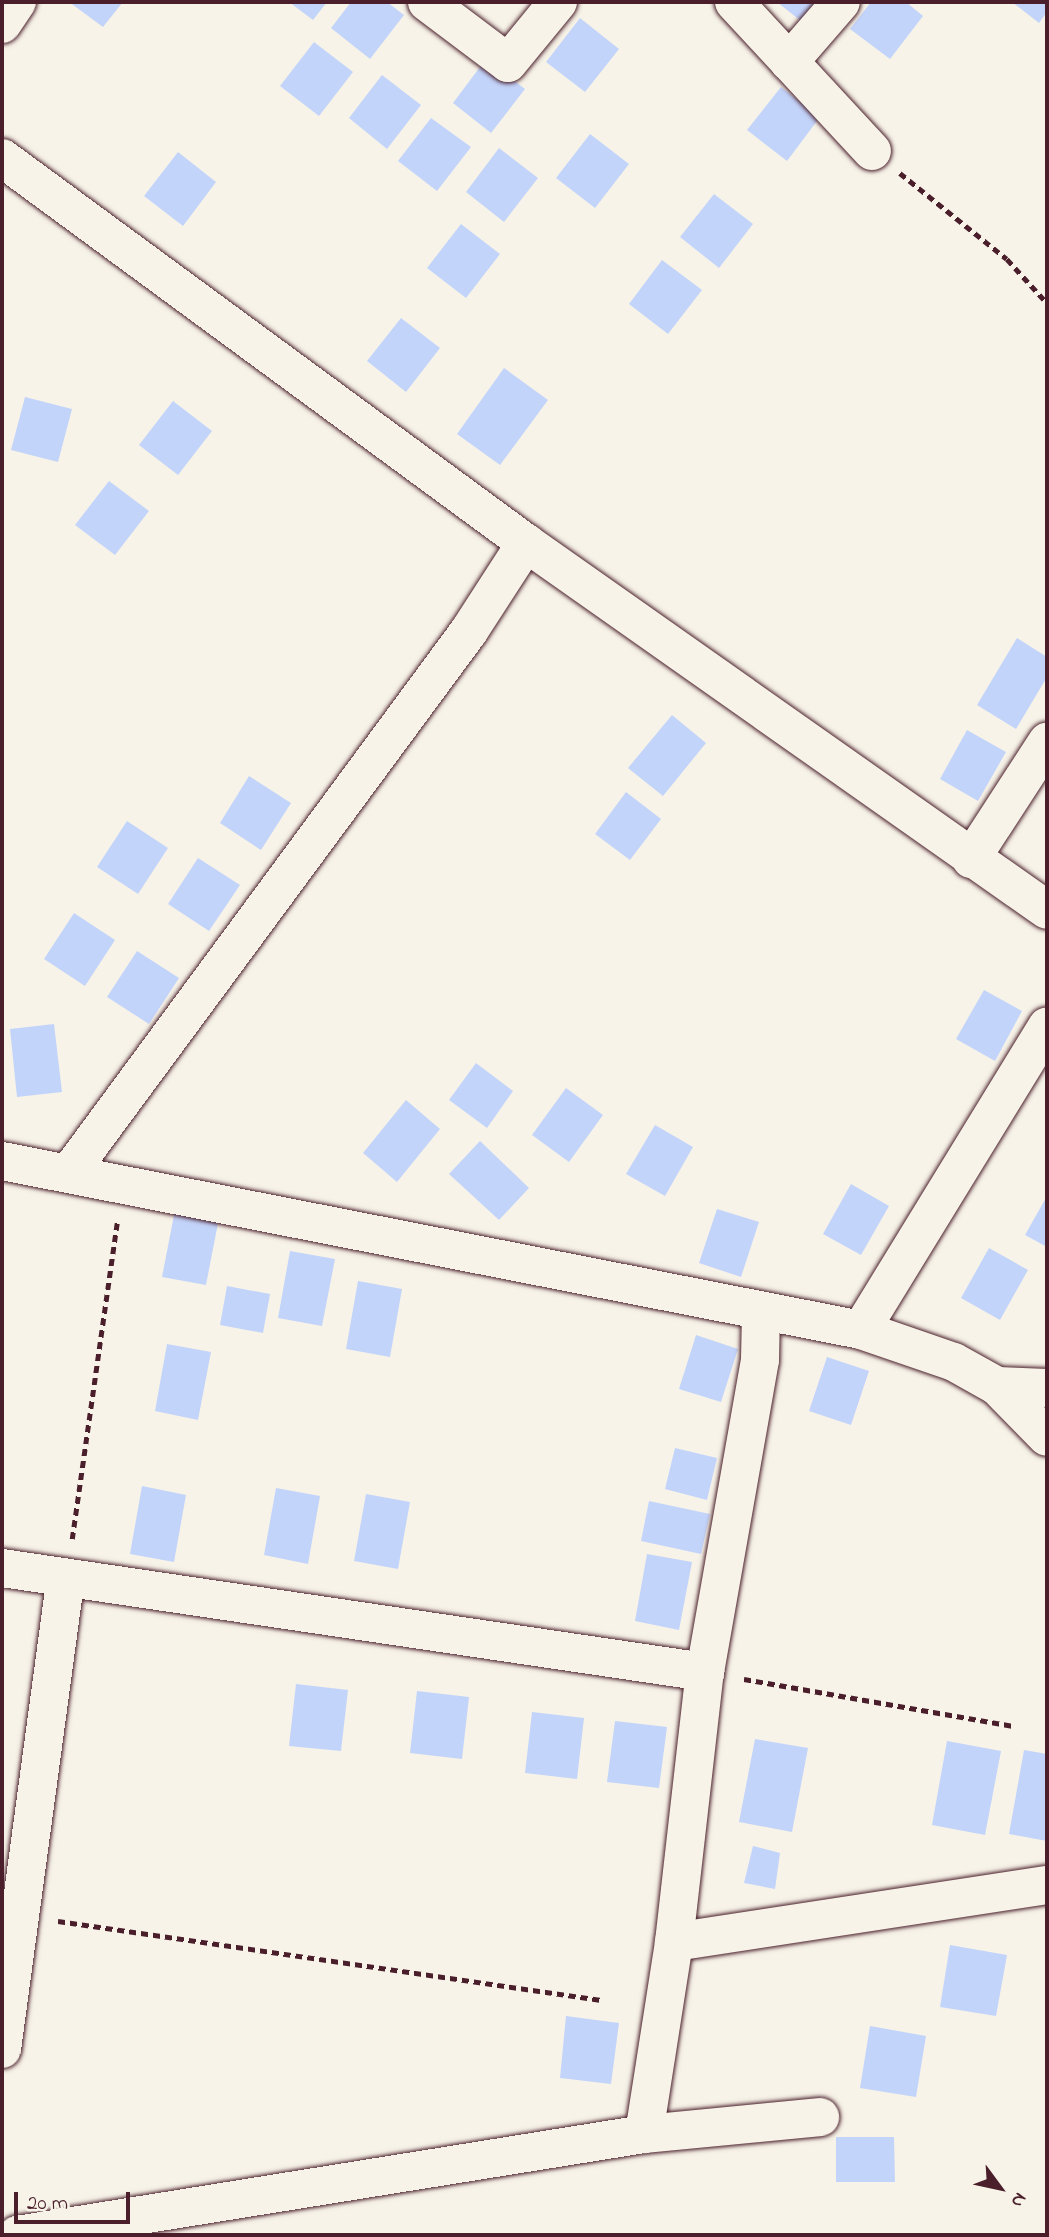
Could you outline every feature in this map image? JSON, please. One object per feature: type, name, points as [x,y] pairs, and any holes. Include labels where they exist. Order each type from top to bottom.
[{"type":"street","points":[[2,24],[17,2]]},
{"type":"street","points":[[427,2],[508,63],[558,2]]},
{"type":"street","points":[[734,2],[872,151]]},
{"type":"street","points":[[789,62],[841,2]]},
{"type":"street","points":[[2,158],[526,543],[1047,910]]},
{"type":"street","points":[[69,1173],[469,631],[526,543]]},
{"type":"street","points":[[971,859],[1047,742]]},
{"type":"street","points":[[861,1330],[1047,1026]]},
{"type":"street","points":[[2,1161],[861,1330],[954,1362],[997,1386],[1047,1437]]},
{"type":"street","points":[[644,2134],[674,1942],[705,1672],[760,1360],[761,1311]]},
{"type":"street","points":[[997,1386],[1047,1388]]},
{"type":"street","points":[[2,1568],[705,1672]]},
{"type":"street","points":[[2,2049],[66,1578]]},
{"type":"street","points":[[674,1942],[1047,1885]]},
{"type":"street","points":[[17,2235],[644,2134],[820,2117]]},
{"type":"path","points":[[872,151],[1007,259],[1047,303]]},
{"type":"path","points":[[66,1578],[123,1184]]},
{"type":"path","points":[[705,1672],[1012,1726]]},
{"type":"path","points":[[19,1915],[601,2000]]},
{"type":"building","points":[[69,2],[123,2],[103,27]]},
{"type":"building","points":[[289,2],[327,2],[313,20]]},
{"type":"building","points":[[351,2],[387,2],[404,15],[370,59],[331,28]]},
{"type":"building","points":[[777,2],[824,2],[806,25]]},
{"type":"building","points":[[871,2],[906,2],[923,16],[890,59],[850,29]]},
{"type":"building","points":[[1012,2],[1047,2],[1047,12],[1039,23]]},
{"type":"building","points":[[580,18],[619,49],[585,92],[546,62]]},
{"type":"building","points":[[314,42],[353,72],[319,116],[280,86]]},
{"type":"building","points":[[486,59],[525,89],[491,133],[453,103]]},
{"type":"building","points":[[382,75],[421,105],[387,149],[349,118]]},
{"type":"building","points":[[781,87],[820,117],[787,161],[747,130]]},
{"type":"building","points":[[431,118],[471,147],[437,191],[398,161]]},
{"type":"building","points":[[590,134],[629,164],[595,208],[556,178]]},
{"type":"building","points":[[499,148],[538,178],[504,222],[466,192]]},
{"type":"building","points":[[178,152],[216,182],[183,226],[144,196]]},
{"type":"building","points":[[714,194],[753,224],[719,268],[680,237]]},
{"type":"building","points":[[461,224],[500,254],[466,298],[427,268]]},
{"type":"building","points":[[662,260],[702,290],[668,334],[629,304]]},
{"type":"building","points":[[401,318],[440,348],[406,392],[367,361]]},
{"type":"building","points":[[504,368],[548,400],[500,465],[457,434]]},
{"type":"building","points":[[25,397],[72,409],[58,462],[11,450]]},
{"type":"building","points":[[173,401],[212,431],[178,475],[139,445]]},
{"type":"building","points":[[109,481],[149,511],[115,555],[75,525]]},
{"type":"building","points":[[1017,638],[1047,657],[1047,677],[1016,729],[977,705]]},
{"type":"building","points":[[672,715],[706,743],[663,796],[628,768]]},
{"type":"building","points":[[967,730],[1006,752],[978,801],[940,779]]},
{"type":"building","points":[[249,776],[291,803],[261,850],[220,823]]},
{"type":"building","points":[[626,792],[661,819],[630,860],[595,834]]},
{"type":"building","points":[[127,821],[168,848],[138,894],[97,867]]},
{"type":"building","points":[[198,858],[240,885],[209,931],[168,904]]},
{"type":"building","points":[[74,913],[115,940],[85,986],[44,959]]},
{"type":"building","points":[[137,951],[179,978],[149,1024],[107,997]]},
{"type":"building","points":[[984,990],[1022,1011],[995,1061],[956,1039]]},
{"type":"building","points":[[54,1024],[62,1092],[17,1097],[10,1029]]},
{"type":"building","points":[[476,1063],[513,1091],[487,1128],[449,1100]]},
{"type":"building","points":[[566,1088],[603,1115],[569,1162],[532,1135]]},
{"type":"building","points":[[406,1100],[440,1129],[397,1182],[363,1153]]},
{"type":"building","points":[[655,1125],[693,1147],[665,1196],[626,1174]]},
{"type":"building","points":[[480,1141],[529,1188],[499,1220],[449,1174]]},
{"type":"building","points":[[851,1184],[889,1206],[861,1255],[823,1234]]},
{"type":"building","points":[[1047,1196],[1047,1247],[1025,1235]]},
{"type":"building","points":[[717,1209],[759,1222],[741,1277],[699,1263]]},
{"type":"building","points":[[175,1210],[219,1218],[206,1285],[162,1277]]},
{"type":"building","points":[[989,1248],[1028,1270],[1000,1320],[961,1298]]},
{"type":"building","points":[[290,1251],[335,1259],[322,1326],[278,1318]]},
{"type":"building","points":[[358,1281],[402,1289],[390,1357],[346,1349]]},
{"type":"building","points":[[227,1286],[270,1294],[263,1333],[220,1325]]},
{"type":"building","points":[[696,1335],[738,1349],[721,1402],[679,1389]]},
{"type":"building","points":[[167,1344],[211,1352],[198,1420],[155,1411]]},
{"type":"building","points":[[827,1357],[869,1371],[851,1425],[809,1411]]},
{"type":"building","points":[[675,1448],[717,1458],[707,1500],[665,1489]]},
{"type":"building","points":[[142,1486],[186,1495],[174,1562],[130,1554]]},
{"type":"building","points":[[276,1488],[320,1496],[308,1564],[264,1555]]},
{"type":"building","points":[[366,1494],[410,1502],[398,1569],[354,1561]]},
{"type":"building","points":[[649,1501],[710,1514],[701,1554],[641,1541]]},
{"type":"building","points":[[647,1554],[692,1562],[679,1630],[635,1621]]},
{"type":"building","points":[[296,1684],[348,1690],[341,1751],[289,1746]]},
{"type":"building","points":[[417,1691],[469,1697],[462,1759],[410,1753]]},
{"type":"building","points":[[532,1712],[584,1718],[577,1779],[525,1773]]},
{"type":"building","points":[[615,1721],[667,1727],[659,1788],[607,1782]]},
{"type":"building","points":[[755,1739],[808,1748],[792,1832],[739,1822]]},
{"type":"building","points":[[947,1741],[1001,1751],[985,1835],[932,1825]]},
{"type":"building","points":[[1024,1750],[1047,1754],[1047,1841],[1009,1834]]},
{"type":"building","points":[[753,1846],[780,1853],[775,1889],[744,1883]]},
{"type":"building","points":[[950,1945],[1007,1955],[996,2016],[940,2007]]},
{"type":"building","points":[[566,2016],[619,2023],[611,2084],[560,2078]]},
{"type":"building","points":[[870,2026],[926,2036],[916,2097],[860,2088]]},
{"type":"building","points":[[836,2137],[894,2137],[895,2182],[836,2182]]}]
